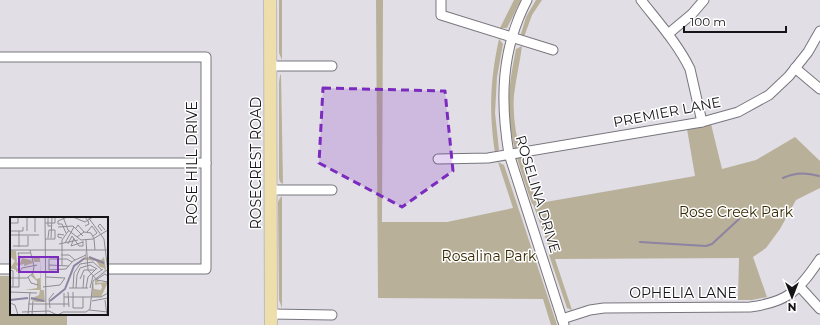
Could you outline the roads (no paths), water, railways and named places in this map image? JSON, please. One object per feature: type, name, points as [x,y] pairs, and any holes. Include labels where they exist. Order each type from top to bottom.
[{"type":"main road","name":"ROSECREST ROAD","points":[[270,0],[271,320]]},
{"type":"street","points":[[441,0],[441,15],[553,50]]},
{"type":"street","name":"ROSELINA DRIVE","points":[[527,0],[511,37],[504,82],[504,127],[509,154],[563,322]]},
{"type":"street","points":[[641,0],[668,34],[682,54],[690,69],[702,122]]},
{"type":"street","points":[[668,34],[692,14],[704,0]]},
{"type":"street","name":"PREMIER LANE","points":[[438,159],[482,159],[702,122],[738,112],[769,96],[808,52],[820,31]]},
{"type":"street","name":"ROSE HILL DRIVE","points":[[0,57],[206,57],[206,269],[108,269]]},
{"type":"street","points":[[270,66],[332,66]]},
{"type":"street","points":[[795,68],[820,89]]},
{"type":"street","points":[[0,162],[206,163]]},
{"type":"street","points":[[271,190],[332,190]]},
{"type":"street","name":"OPHELIA LANE","points":[[563,322],[590,310],[604,308],[750,307],[766,305],[785,298],[800,287],[820,259]]},
{"type":"street","points":[[800,287],[820,309]]},
{"type":"street","points":[[271,320],[332,314]]},
{"type":"waterway","points":[[783,178],[801,173],[819,176]]},
{"type":"waterway","points":[[640,242],[706,246],[712,244],[739,219]]},
{"type":"park label","name":"Rose Creek Park","points":[[736,212]]},
{"type":"park label","name":"Rosalina Park","points":[[489,256]]}]
